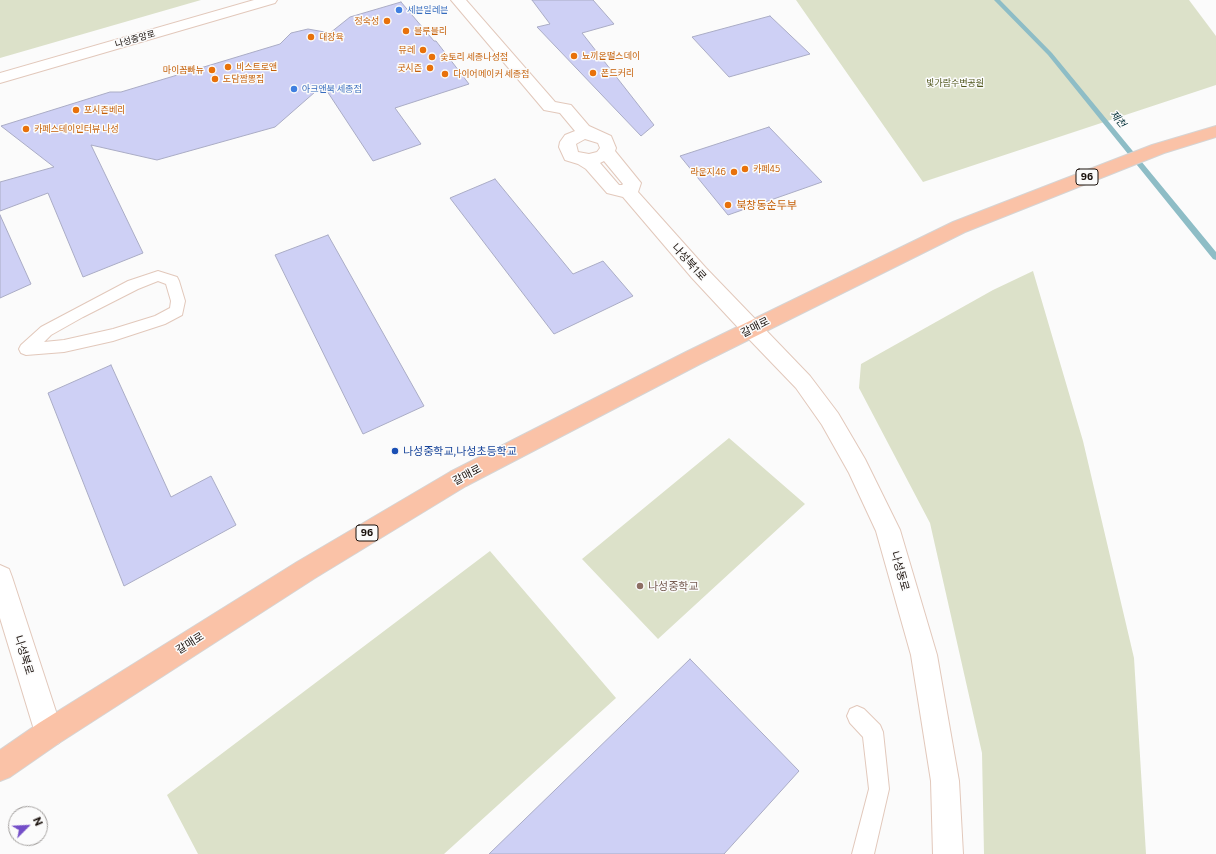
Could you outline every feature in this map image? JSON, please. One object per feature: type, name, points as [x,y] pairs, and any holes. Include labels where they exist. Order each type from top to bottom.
[{"type":"main road","name":"갈매로","points":[[0,767],[49,733],[306,570],[458,479],[752,329],[959,227],[1158,149],[1216,131]]},
{"type":"street","name":"나성중앙로","points":[[0,78],[270,0]]},
{"type":"street","points":[[458,0],[550,106],[565,109],[583,130],[589,134]]},
{"type":"street","points":[[550,106],[550,113],[562,131],[576,136],[589,134],[595,135],[605,140],[608,148],[606,152],[597,159],[584,160]]},
{"type":"street","name":"나성북1로","points":[[562,131],[571,156],[584,160],[592,165],[613,189],[629,193],[699,273],[752,329]]},
{"type":"street","points":[[606,152],[632,183],[629,193]]},
{"type":"street","name":"나성동로","points":[[752,329],[803,382],[830,419],[857,466],[888,530],[924,655],[945,781],[948,854]]},
{"type":"street","name":"나성북로","points":[[0,577],[49,733]]},
{"type":"lane","points":[[158,276],[172,281],[178,301],[177,311],[160,320],[113,335],[64,346],[26,349],[46,331],[126,289],[158,276]]},
{"type":"lane","points":[[857,716],[873,732],[879,789],[863,854]]},
{"type":"green space","points":[[0,0],[201,0],[0,58]]},
{"type":"green space","name":"빛가람수변공원","points":[[796,0],[1189,0],[1216,36],[1216,85],[923,182]]},
{"type":"green space","points":[[1033,271],[1083,441],[1134,658],[1146,854],[984,854],[982,753],[930,523],[859,388],[861,364],[993,290]]},
{"type":"green space","points":[[729,438],[805,504],[658,639],[582,559]]},
{"type":"green space","points":[[490,551],[616,698],[444,854],[198,854],[167,795]]},
{"type":"building","points":[[532,0],[593,0],[614,24],[582,33],[654,125],[641,136],[537,27],[550,24]]},
{"type":"building","points":[[401,2],[434,41],[436,41],[469,84],[395,108],[421,144],[373,161],[323,85],[275,127],[157,160],[91,145],[143,253],[83,277],[48,193],[0,211],[0,182],[54,167],[1,126],[110,92],[121,92],[280,44],[291,33],[308,29],[330,33],[350,17]]},
{"type":"building","points":[[770,16],[810,54],[729,77],[692,37]]},
{"type":"building","points":[[769,127],[822,182],[728,215],[680,156]]},
{"type":"building","points":[[495,179],[573,274],[603,261],[633,296],[554,334],[450,198]]},
{"type":"building","points":[[0,215],[31,284],[0,298]]},
{"type":"building","points":[[328,235],[424,406],[363,434],[275,255]]},
{"type":"building","points":[[111,365],[171,497],[211,476],[236,525],[124,586],[48,393]]},
{"type":"building","points":[[690,659],[799,771],[724,854],[489,854]]},
{"type":"waterway","name":"제천","points":[[997,0],[1050,54],[1216,257]]},
{"type":"place","name":"세븐일레븐","points":[[399,10]]},
{"type":"place","name":"정숙성","points":[[387,21]]},
{"type":"place","name":"블루블리","points":[[406,31]]},
{"type":"place","name":"대장육","points":[[311,37]]},
{"type":"place","name":"뮤레","points":[[423,50]]},
{"type":"place","name":"뇨끼온떨스데이","points":[[574,56]]},
{"type":"place","name":"숯토리 세종나성점","points":[[432,57]]},
{"type":"place","name":"비스트로앤","points":[[228,67]]},
{"type":"place","name":"굿시즌","points":[[430,68]]},
{"type":"place","name":"마이꼼빠뉴","points":[[212,70]]},
{"type":"place","name":"폰드커리","points":[[593,73]]},
{"type":"place","name":"다이어메이커 세종점","points":[[445,74]]},
{"type":"place","name":"도담짬뽕집","points":[[215,79]]},
{"type":"place","name":"아크앤북 세종점","points":[[294,89]]},
{"type":"place","name":"포시즌베리","points":[[76,110]]},
{"type":"place","name":"카페스테이인터뷰 나성","points":[[26,129]]},
{"type":"place","name":"카페45","points":[[745,169]]},
{"type":"place","name":"라운지46","points":[[734,172]]},
{"type":"place","name":"북창동순두부","points":[[728,205]]},
{"type":"place","name":"나성중학교,나성초등학교","points":[[395,451]]},
{"type":"place","name":"나성중학교","points":[[640,586]]}]
